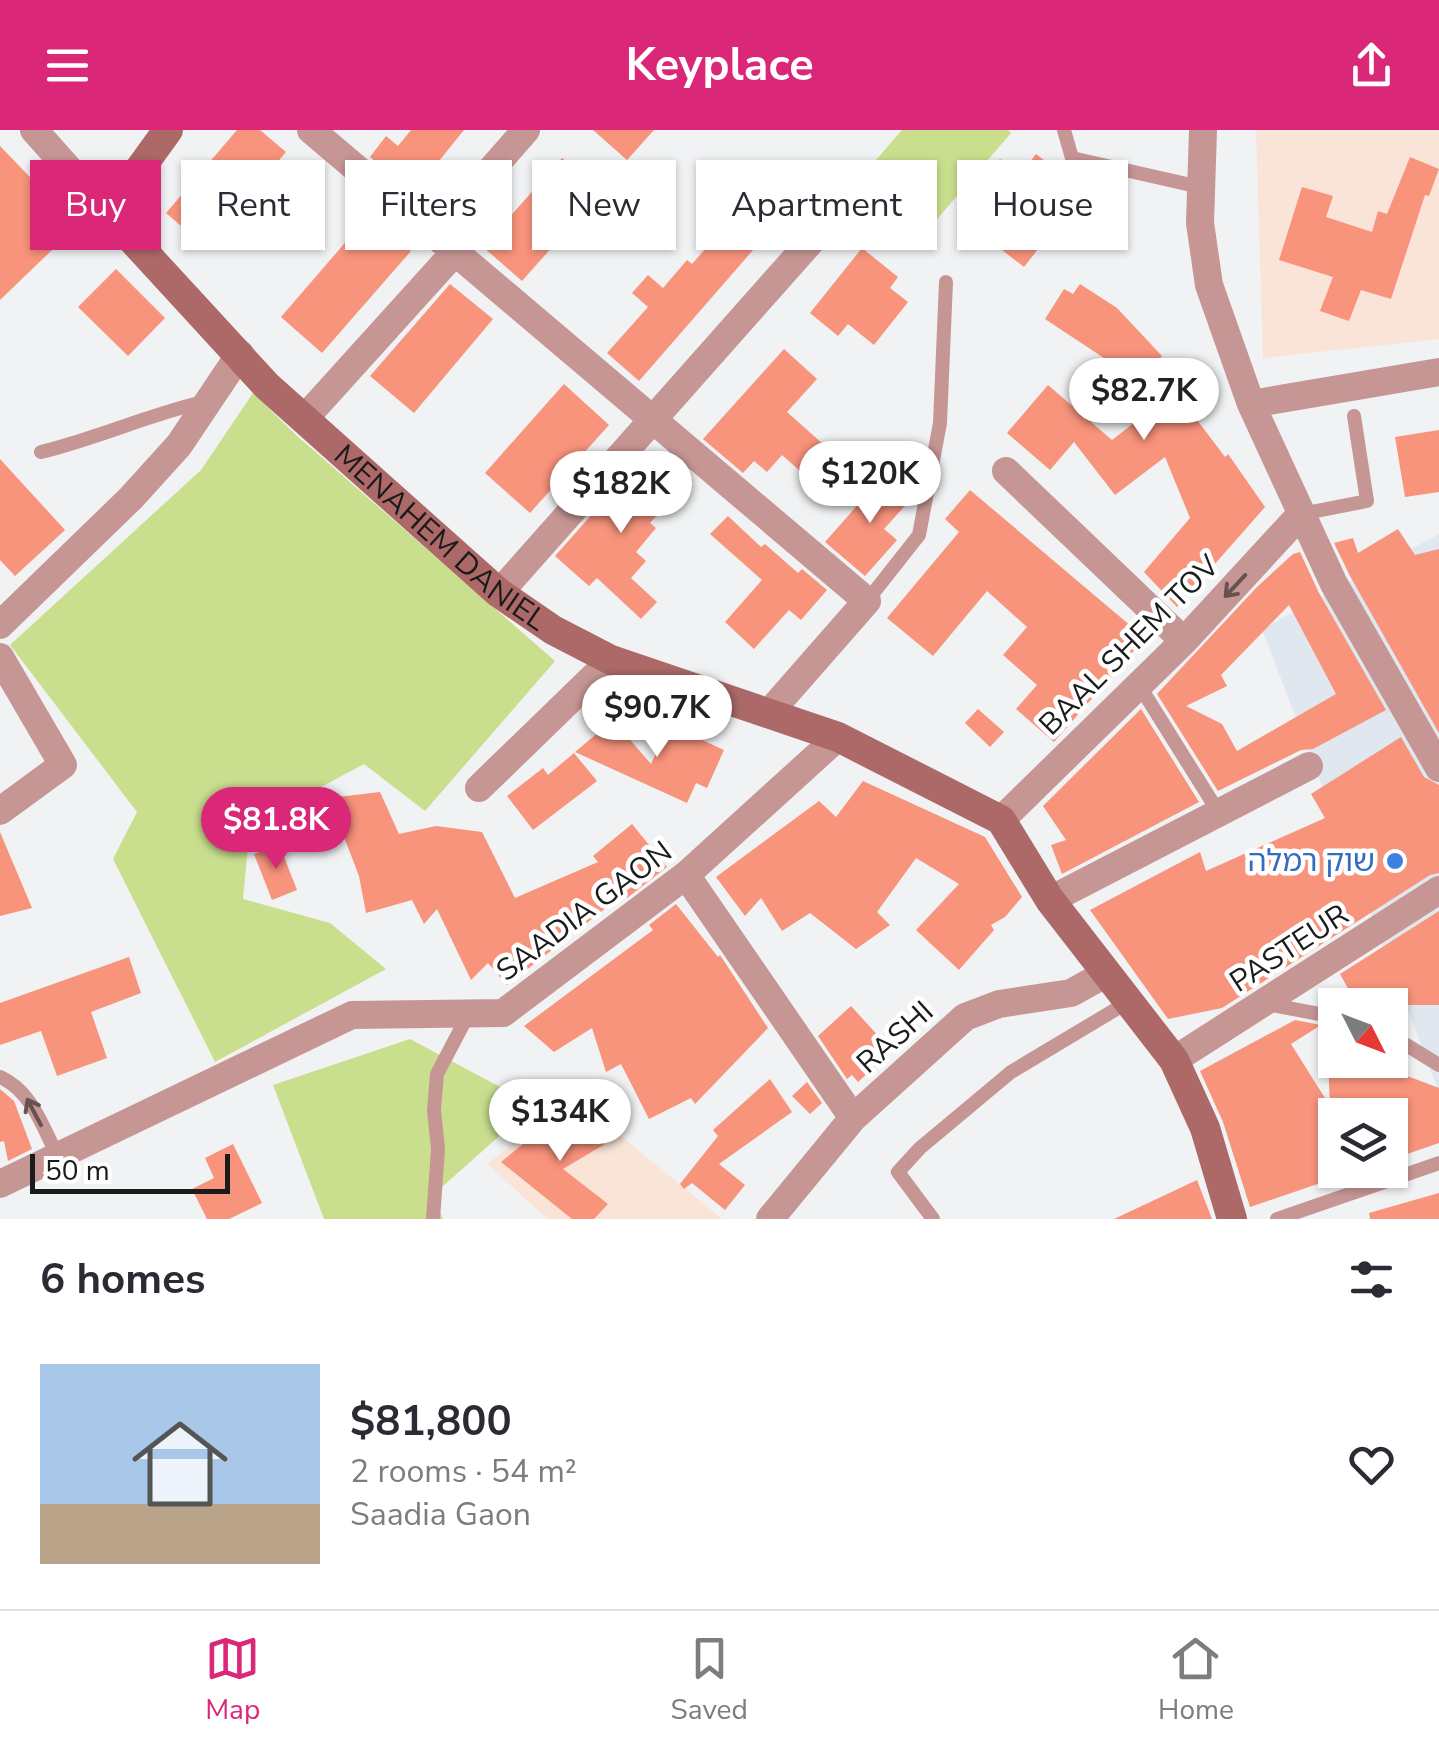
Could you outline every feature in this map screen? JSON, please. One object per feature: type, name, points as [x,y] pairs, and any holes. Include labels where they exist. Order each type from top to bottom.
[{"type":"street","name":"MENAHEM DANIEL","points":[[34,130],[61,160]]},
{"type":"street","points":[[146,160],[168,130]]},
{"type":"street","points":[[311,130],[346,160]]},
{"type":"street","points":[[504,160],[526,130]]},
{"type":"street","points":[[1204,130],[1200,222],[1209,285],[1251,404],[1334,584],[1439,768]]},
{"type":"street","name":"MENAHEM DANIEL","points":[[143,250],[267,386],[499,593],[553,630],[611,660],[838,737],[1001,820]]},
{"type":"street","points":[[304,419],[439,250]]},
{"type":"street","points":[[451,250],[867,601],[768,714]]},
{"type":"street","points":[[499,593],[803,250]]},
{"type":"street","points":[[0,625],[179,446],[240,354]]},
{"type":"street","points":[[1251,404],[1439,372]]},
{"type":"street","points":[[1006,471],[1184,641]]},
{"type":"street","name":"BAAL SHEM TOV","points":[[1001,820],[1184,641],[1301,514]]},
{"type":"street","points":[[0,658],[63,765],[0,812]]},
{"type":"street","points":[[478,788],[611,660]]},
{"type":"street","name":"SAADIA GAON","points":[[0,1184],[352,1016],[503,1014],[686,875],[838,737]]},
{"type":"street","points":[[1050,900],[1309,766]]},
{"type":"street","points":[[1001,820],[1050,900],[1174,1060],[1205,1128],[1232,1219]]},
{"type":"street","points":[[686,875],[854,1118]]},
{"type":"street","name":"PASTEUR","points":[[1174,1060],[1439,890]]},
{"type":"street","name":"RASHI","points":[[770,1219],[854,1118],[965,1017],[999,1004],[1071,993],[1108,974]]},
{"type":"lane","points":[[1064,130],[1072,158],[1200,187]]},
{"type":"lane","points":[[867,601],[919,535],[940,424],[946,282]]},
{"type":"lane","points":[[41,452],[86,441],[164,411],[209,401]]},
{"type":"lane","points":[[1301,514],[1366,501],[1354,416]]},
{"type":"lane","points":[[1139,685],[1219,813]]},
{"type":"lane","points":[[933,1219],[898,1172],[920,1148],[1010,1072],[1129,1002]]},
{"type":"lane","points":[[1262,1004],[1318,1013]]},
{"type":"lane","points":[[433,1219],[438,1149],[434,1110],[437,1074],[468,1014]]},
{"type":"lane","points":[[1408,1046],[1439,1065]]},
{"type":"lane","points":[[0,1077],[15,1084],[27,1097],[58,1157]]},
{"type":"lane","points":[[1277,1219],[1439,1164]]},
{"type":"shaded area","points":[[1256,130],[1439,130],[1439,339],[1263,358]]},
{"type":"shaded area","name":"שוק רמלה","points":[[1439,534],[1439,1092],[1408,1011],[1408,988],[1399,988],[1262,629]]},
{"type":"shaded area","points":[[572,1096],[722,1219],[547,1219],[488,1164]]},
{"type":"green space","points":[[902,130],[1011,133],[988,160],[957,160],[957,196],[937,219],[937,160],[876,160]]},
{"type":"green space","points":[[253,393],[555,661],[425,811],[364,764],[250,825],[243,899],[330,923],[386,969],[215,1062],[113,859],[137,812],[10,645],[201,470]]},
{"type":"green space","points":[[410,1039],[534,1105],[433,1195],[443,1219],[324,1219],[273,1085]]},
{"type":"building","points":[[237,130],[260,130],[286,152],[279,160],[211,160]]},
{"type":"building","points":[[411,130],[464,130],[440,160],[370,157],[386,136],[398,146]]},
{"type":"building","points":[[593,130],[654,130],[627,160]]},
{"type":"building","points":[[0,146],[30,177],[30,250],[52,250],[0,300]]},
{"type":"building","points":[[1410,157],[1439,169],[1429,196],[1425,195],[1391,299],[1361,290],[1349,321],[1320,311],[1333,277],[1279,260],[1302,187],[1333,196],[1326,217],[1372,232],[1378,211],[1387,214]]},
{"type":"building","points":[[532,192],[532,250],[550,250],[522,281],[486,250],[512,250],[512,214]]},
{"type":"building","points":[[181,195],[181,226],[166,213]]},
{"type":"building","points":[[345,243],[345,250],[411,251],[322,353],[281,317]]},
{"type":"building","points":[[704,250],[753,250],[639,381],[607,353],[648,307],[632,293],[648,275],[663,288],[687,260],[692,264]]},
{"type":"building","points":[[860,250],[898,277],[890,288],[908,302],[874,345],[848,324],[838,336],[810,313]]},
{"type":"building","points":[[1002,250],[1037,250],[1024,267]]},
{"type":"building","points":[[116,269],[165,318],[128,356],[78,307]]},
{"type":"building","points":[[450,284],[493,319],[414,413],[370,376]]},
{"type":"building","points":[[1080,284],[1117,308],[1162,356],[1154,363],[1225,457],[1228,454],[1265,507],[1177,607],[1144,572],[1190,518],[1165,457],[1115,495],[1074,442],[1050,470],[1007,433],[1048,385],[1112,440],[1143,416],[1103,373],[1113,364],[1045,319],[1064,289],[1073,294]]},
{"type":"building","points":[[784,349],[817,379],[787,412],[833,453],[810,480],[782,455],[767,472],[754,461],[743,473],[703,439]]},
{"type":"building","points":[[564,384],[609,425],[530,513],[485,473]]},
{"type":"building","points":[[1439,430],[1439,492],[1405,497],[1395,437]]},
{"type":"building","points":[[644,456],[680,489],[650,523],[656,528],[636,552],[646,561],[631,578],[657,602],[641,619],[597,578],[589,586],[555,556]]},
{"type":"building","points":[[0,459],[65,530],[15,576],[0,560]]},
{"type":"building","points":[[885,474],[912,498],[884,529],[897,540],[865,576],[825,542]]},
{"type":"building","points":[[970,490],[1145,638],[1054,742],[1016,709],[1037,685],[1003,655],[1027,627],[987,591],[933,656],[887,618],[959,532],[945,519]]},
{"type":"building","points":[[728,516],[761,547],[765,544],[798,573],[802,569],[827,590],[801,620],[789,610],[754,649],[725,622],[762,580],[710,534]]},
{"type":"building","points":[[1398,529],[1415,555],[1439,549],[1439,733],[1334,543],[1353,538],[1358,553]]},
{"type":"building","points":[[1300,552],[1386,710],[1313,749],[1301,750],[1218,791],[1157,694],[1293,554]],"holes":[[[1289,605],[1336,694],[1237,751],[1222,724],[1186,706],[1227,686],[1221,675]]]},
{"type":"building","points":[[978,709],[1004,732],[990,747],[965,723]]},
{"type":"building","points":[[1141,709],[1199,802],[1062,874],[1051,845],[1066,840],[1043,806]]},
{"type":"building","points":[[613,720],[651,764],[669,725],[724,750],[707,788],[696,783],[687,803],[575,752]]},
{"type":"building","points":[[1401,737],[1424,777],[1439,785],[1439,873],[1430,875],[1222,1008],[1168,1019],[1090,910],[1200,852],[1206,871],[1325,818],[1311,794]]},
{"type":"building","points":[[574,753],[597,781],[533,830],[507,796],[543,768],[548,775]]},
{"type":"building","points":[[863,781],[985,837],[1022,897],[1005,917],[991,925],[994,930],[959,970],[916,930],[959,884],[916,858],[877,912],[890,925],[856,949],[810,913],[782,931],[761,898],[745,916],[716,877],[819,801],[836,817]]},
{"type":"building","points":[[380,792],[399,834],[436,826],[482,832],[515,898],[598,862],[593,856],[632,824],[667,867],[627,898],[624,894],[507,985],[488,963],[471,980],[437,909],[424,924],[412,900],[366,913],[359,876],[329,798]]},
{"type":"building","points":[[0,832],[32,908],[0,916]]},
{"type":"building","points":[[279,844],[297,890],[272,900],[254,854]]},
{"type":"building","points":[[676,904],[720,955],[768,1028],[695,1104],[691,1098],[649,1119],[621,1064],[606,1072],[592,1028],[554,1052],[524,1026],[653,930],[649,925]]},
{"type":"building","points":[[1439,911],[1439,1005],[1408,1005],[1408,988],[1348,988],[1340,974]]},
{"type":"building","points":[[129,957],[141,993],[91,1012],[107,1058],[57,1076],[41,1031],[0,1045],[0,1003]]},
{"type":"building","points":[[851,1006],[892,1051],[858,1082],[852,1075],[847,1079],[818,1036]]},
{"type":"building","points":[[1295,1020],[1318,1024],[1291,1044],[1325,1098],[1318,1098],[1318,1184],[1250,1207],[1223,1122],[1200,1071]]},
{"type":"building","points":[[1408,1076],[1439,1088],[1439,1143],[1408,1154],[1408,1098],[1330,1098],[1329,1078]]},
{"type":"building","points":[[770,1079],[792,1112],[719,1164],[745,1185],[725,1210],[692,1183],[684,1189],[680,1184],[718,1136],[713,1130]]},
{"type":"building","points":[[807,1082],[822,1103],[810,1114],[792,1096]]},
{"type":"building","points":[[0,1089],[14,1101],[32,1149],[8,1161],[4,1141],[0,1142]]},
{"type":"building","points":[[572,1104],[605,1144],[563,1169],[608,1204],[594,1219],[572,1219],[501,1162]]},
{"type":"building","points":[[233,1144],[262,1203],[229,1219],[207,1219],[192,1189],[214,1178],[205,1158]]},
{"type":"building","points":[[1197,1180],[1212,1219],[1114,1219]]},
{"type":"building","points":[[1439,1193],[1439,1219],[1370,1219],[1369,1213]]},
{"type":"place","name":"שוק רמלה","points":[[1395,861]]}]
